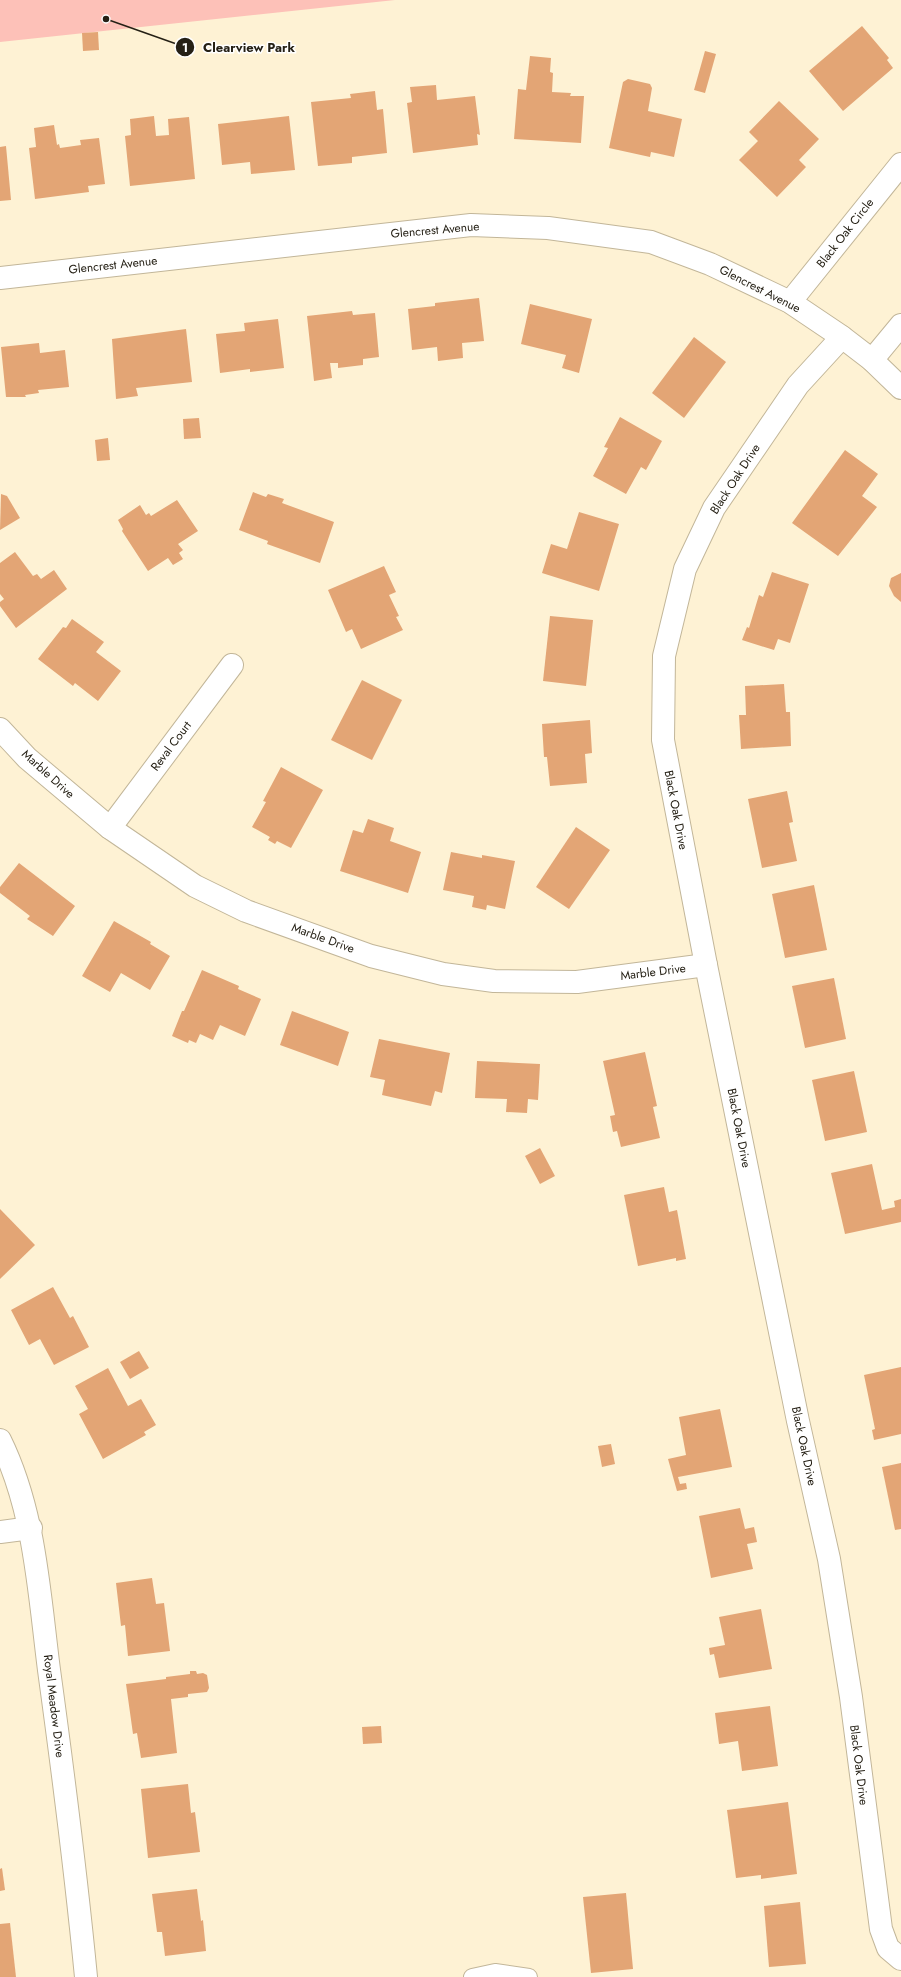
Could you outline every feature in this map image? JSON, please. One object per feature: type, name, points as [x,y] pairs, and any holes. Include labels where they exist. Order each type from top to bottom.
[{"type":"street","name":"Black Oak Circle","points":[[790,302],[901,164]]},
{"type":"street","name":"Glencrest Avenue","points":[[0,278],[471,225],[548,228],[650,242],[710,264],[790,302],[842,337],[872,360],[901,388]]},
{"type":"street","points":[[872,360],[901,325]]},
{"type":"street","name":"Black Oak Drive","points":[[842,337],[798,385],[714,508],[685,569],[664,656],[663,740],[706,965],[796,1413],[829,1559],[851,1697],[880,1929],[888,1948],[901,1959]]},
{"type":"street","name":"Reval Court","points":[[110,828],[232,665]]},
{"type":"street","name":"Marble Drive","points":[[0,729],[27,758],[110,828],[196,886],[246,911],[371,956],[443,974],[494,981],[577,982],[706,965]]},
{"type":"street","name":"Royal Meadow Drive","points":[[0,1440],[13,1466],[31,1528],[74,1864],[86,1977]]},
{"type":"street","points":[[0,1532],[31,1528]]},
{"type":"lane","points":[[472,1977],[495,1972],[529,1977]]},
{"type":"shaded area","points":[[0,0],[395,0],[0,42]]},
{"type":"building","points":[[862,26],[889,58],[887,60],[893,68],[843,111],[809,71]]},
{"type":"building","points":[[98,32],[99,50],[83,51],[82,33]]},
{"type":"building","points":[[705,51],[716,54],[705,93],[694,90]]},
{"type":"building","points":[[530,56],[551,58],[550,72],[553,73],[552,92],[571,93],[570,96],[584,96],[581,143],[514,139],[518,89],[526,90]]},
{"type":"building","points":[[628,79],[650,84],[652,88],[648,111],[682,119],[674,157],[651,152],[650,157],[609,148],[623,82]]},
{"type":"building","points":[[436,85],[437,100],[475,96],[480,135],[477,134],[478,145],[413,153],[407,103],[412,102],[410,87]]},
{"type":"building","points":[[375,91],[377,110],[383,109],[387,153],[352,157],[352,163],[318,166],[311,102],[351,98],[350,94]]},
{"type":"building","points":[[779,101],[819,139],[799,160],[806,167],[777,197],[739,160],[758,141],[749,132]]},
{"type":"building","points":[[154,116],[156,136],[169,135],[168,119],[189,117],[195,179],[130,186],[125,136],[131,135],[130,119]]},
{"type":"building","points":[[289,116],[295,170],[251,174],[250,162],[222,165],[218,124]]},
{"type":"building","points":[[54,125],[57,145],[59,144],[60,148],[81,145],[80,140],[99,138],[105,184],[88,186],[89,192],[35,199],[29,148],[36,147],[34,128]]},
{"type":"building","points":[[6,146],[11,200],[0,201],[0,147]]},
{"type":"building","points":[[479,298],[484,341],[462,343],[463,358],[438,361],[437,347],[412,350],[408,309],[435,306],[435,303]]},
{"type":"building","points":[[530,304],[592,319],[579,373],[562,368],[566,355],[521,344]]},
{"type":"building","points":[[352,311],[353,315],[375,313],[379,357],[363,359],[363,365],[338,368],[338,363],[330,363],[332,378],[314,381],[307,316]]},
{"type":"building","points":[[278,319],[284,368],[250,372],[250,369],[220,373],[216,334],[245,331],[244,323]]},
{"type":"building","points":[[186,329],[192,382],[136,388],[138,396],[116,399],[112,339]]},
{"type":"building","points":[[694,337],[726,362],[684,418],[652,393]]},
{"type":"building","points":[[39,343],[40,353],[65,350],[69,387],[38,390],[39,393],[25,395],[26,397],[6,397],[1,347]]},
{"type":"building","points":[[620,417],[662,441],[646,470],[641,467],[626,494],[593,476],[608,448],[604,447]]},
{"type":"building","points":[[199,418],[201,438],[184,439],[183,419]]},
{"type":"building","points":[[108,438],[110,460],[97,461],[95,440]]},
{"type":"building","points":[[845,450],[878,474],[862,496],[877,507],[838,556],[792,523]]},
{"type":"building","points":[[253,492],[266,497],[268,494],[284,499],[282,503],[334,522],[320,563],[267,544],[268,541],[239,530]]},
{"type":"building","points":[[1,494],[7,496],[20,518],[0,530]]},
{"type":"building","points":[[177,500],[198,531],[178,544],[183,550],[179,553],[183,559],[173,565],[168,558],[148,571],[122,531],[123,529],[118,520],[140,505],[146,515],[149,513],[151,516]]},
{"type":"building","points":[[579,512],[619,524],[599,591],[542,573],[551,544],[567,549]]},
{"type":"building","points":[[15,552],[33,576],[37,574],[41,579],[54,570],[67,589],[16,628],[0,606],[0,602],[4,599],[0,594],[0,563]]},
{"type":"building","points":[[384,566],[396,592],[389,595],[399,616],[396,617],[403,630],[361,649],[352,629],[346,632],[328,590]]},
{"type":"building","points":[[772,572],[809,584],[790,643],[778,639],[774,650],[742,640],[747,627],[749,628],[759,595],[763,597]]},
{"type":"building","points":[[901,573],[901,602],[894,596],[889,586],[891,578]]},
{"type":"building","points":[[550,616],[593,620],[586,686],[543,681]]},
{"type":"building","points":[[72,619],[104,642],[96,652],[121,671],[98,701],[75,683],[73,686],[38,659],[63,627],[66,628]]},
{"type":"building","points":[[362,680],[402,700],[372,760],[331,740]]},
{"type":"building","points":[[784,684],[786,712],[790,712],[791,746],[741,749],[739,715],[746,715],[745,686]]},
{"type":"building","points":[[590,720],[592,753],[585,754],[587,783],[550,786],[547,757],[544,757],[542,724]]},
{"type":"building","points":[[281,767],[323,790],[291,848],[277,841],[275,844],[268,840],[270,837],[252,827],[266,802],[263,801]]},
{"type":"building","points":[[787,791],[793,822],[789,823],[797,861],[762,868],[748,799]]},
{"type":"building","points":[[368,819],[394,828],[390,841],[421,852],[408,893],[340,871],[353,830],[363,833]]},
{"type":"building","points":[[576,827],[610,850],[569,909],[536,887]]},
{"type":"building","points":[[451,852],[482,858],[482,855],[515,861],[505,909],[487,905],[486,910],[472,907],[474,896],[443,890]]},
{"type":"building","points":[[19,863],[75,906],[53,936],[27,919],[30,916],[0,893],[0,887]]},
{"type":"building","points":[[814,885],[827,950],[785,958],[772,894]]},
{"type":"building","points":[[114,921],[151,942],[150,944],[170,956],[150,990],[121,973],[110,992],[82,976]]},
{"type":"building","points":[[202,970],[239,986],[238,989],[261,999],[245,1036],[220,1025],[213,1040],[200,1034],[196,1043],[189,1040],[188,1043],[172,1036],[182,1011],[184,1011]]},
{"type":"building","points":[[834,978],[846,1039],[805,1048],[792,986]]},
{"type":"building","points":[[292,1011],[349,1032],[338,1066],[280,1045]]},
{"type":"building","points":[[379,1039],[450,1053],[442,1093],[435,1091],[431,1106],[382,1095],[385,1080],[370,1077]]},
{"type":"building","points":[[645,1052],[657,1106],[653,1107],[660,1138],[621,1147],[617,1131],[613,1132],[610,1116],[615,1115],[603,1061]]},
{"type":"building","points":[[477,1061],[540,1064],[538,1100],[528,1099],[527,1113],[506,1112],[507,1099],[475,1098]]},
{"type":"building","points":[[854,1071],[867,1132],[825,1141],[812,1080]]},
{"type":"building","points":[[540,1148],[555,1176],[540,1184],[525,1156]]},
{"type":"building","points":[[872,1164],[882,1210],[895,1207],[894,1201],[901,1199],[901,1222],[845,1234],[831,1173]]},
{"type":"building","points":[[664,1187],[669,1212],[677,1210],[686,1259],[676,1261],[676,1258],[638,1266],[624,1195]]},
{"type":"building","points":[[0,1209],[35,1245],[0,1279]]},
{"type":"building","points":[[53,1287],[70,1318],[73,1316],[89,1347],[54,1365],[40,1339],[29,1345],[11,1310]]},
{"type":"building","points":[[139,1351],[149,1368],[130,1379],[120,1362]]},
{"type":"building","points":[[901,1367],[901,1434],[874,1440],[872,1430],[875,1429],[864,1375]]},
{"type":"building","points":[[108,1368],[128,1406],[141,1399],[156,1425],[144,1432],[146,1435],[103,1459],[79,1414],[88,1409],[75,1386]]},
{"type":"building","points":[[720,1409],[732,1467],[678,1477],[680,1484],[686,1483],[687,1489],[677,1491],[668,1459],[686,1455],[679,1417]]},
{"type":"building","points":[[611,1444],[615,1464],[602,1467],[598,1446]]},
{"type":"building","points":[[901,1463],[901,1529],[895,1530],[882,1467]]},
{"type":"building","points":[[740,1508],[745,1529],[754,1527],[757,1542],[747,1544],[753,1569],[711,1578],[699,1516]]},
{"type":"building","points":[[152,1578],[156,1604],[164,1603],[170,1651],[128,1656],[125,1625],[121,1626],[116,1583]]},
{"type":"building","points":[[761,1609],[772,1669],[719,1678],[714,1654],[710,1655],[709,1648],[725,1645],[719,1617]]},
{"type":"building","points":[[190,1671],[196,1671],[197,1674],[203,1673],[207,1675],[209,1688],[207,1692],[188,1694],[188,1697],[171,1699],[177,1753],[141,1758],[137,1733],[133,1734],[126,1684],[166,1679],[166,1677],[190,1674]]},
{"type":"building","points":[[770,1706],[778,1766],[742,1771],[738,1741],[719,1744],[715,1713]]},
{"type":"building","points":[[381,1726],[382,1743],[363,1744],[362,1727]]},
{"type":"building","points":[[188,1784],[191,1813],[195,1812],[200,1852],[148,1858],[141,1789]]},
{"type":"building","points":[[788,1802],[797,1874],[761,1879],[761,1875],[736,1878],[727,1810]]},
{"type":"building","points":[[2,1868],[5,1890],[0,1891],[0,1869]]},
{"type":"building","points":[[197,1889],[201,1921],[203,1920],[206,1951],[165,1956],[162,1932],[157,1932],[152,1894]]},
{"type":"building","points":[[626,1893],[633,1969],[591,1973],[583,1897]]},
{"type":"building","points":[[800,1902],[806,1964],[769,1967],[764,1906]]},
{"type":"building","points":[[10,1923],[16,1977],[0,1977],[0,1924]]},
{"type":"place","name":"Clearview Park","points":[[106,19]]}]
